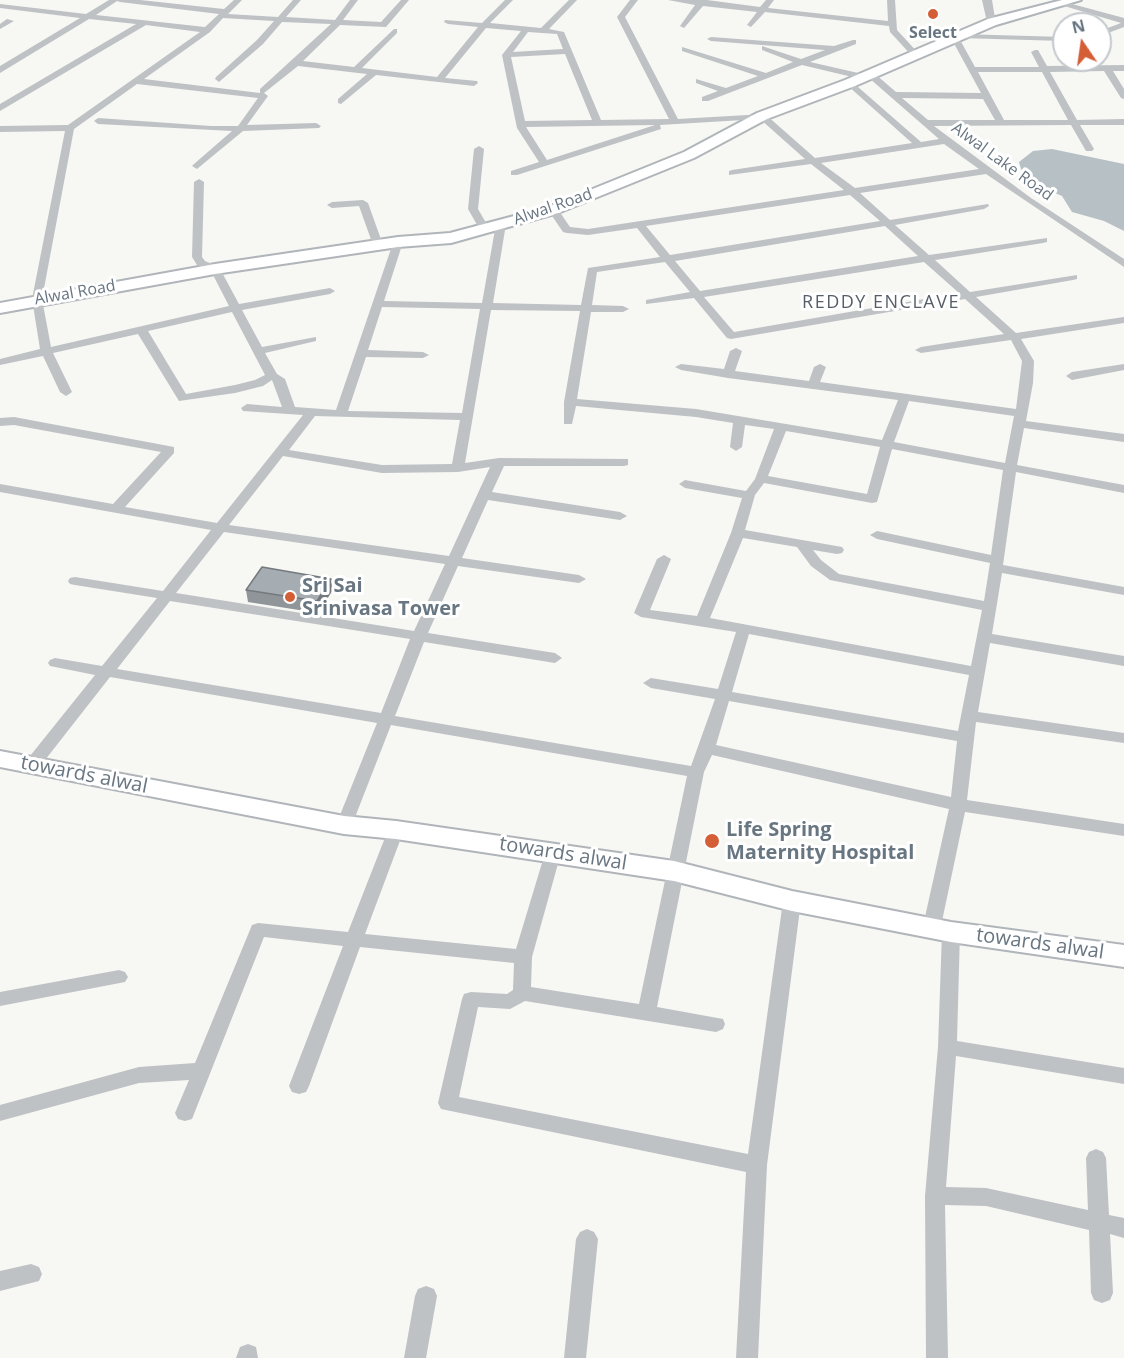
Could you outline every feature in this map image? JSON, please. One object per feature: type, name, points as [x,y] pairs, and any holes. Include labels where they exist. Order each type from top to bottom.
[{"type":"main road","name":"Alwal Road","points":[[0,308],[37,299],[215,269],[399,242],[451,238],[553,210],[689,155],[762,117],[868,76],[992,22],[1070,2]]},
{"type":"main road","name":"towards alwal","points":[[0,759],[344,825],[554,852],[674,871],[792,901],[942,929],[1124,956]]},
{"type":"street","points":[[0,70],[114,0]]},
{"type":"street","points":[[120,0],[224,14],[383,25],[405,0]]},
{"type":"street","points":[[0,129],[70,128],[207,30],[238,0]]},
{"type":"street","points":[[219,79],[282,19],[297,0]]},
{"type":"street","points":[[263,91],[338,22],[354,0]]},
{"type":"street","points":[[440,80],[485,24],[509,0]]},
{"type":"street","points":[[543,30],[573,0]]},
{"type":"street","points":[[634,0],[621,17],[675,122]]},
{"type":"street","points":[[672,0],[892,24]]},
{"type":"street","points":[[751,25],[770,0]]},
{"type":"street","points":[[891,0],[893,30],[916,55]]},
{"type":"street","points":[[987,0],[992,22]]},
{"type":"street","points":[[684,26],[701,2]]},
{"type":"street","points":[[1070,2],[1124,22]]},
{"type":"street","points":[[0,6],[207,30]]},
{"type":"street","points":[[0,27],[10,21]]},
{"type":"street","points":[[448,22],[560,32],[598,123]]},
{"type":"street","points":[[0,108],[144,23]]},
{"type":"street","points":[[506,55],[527,28]]},
{"type":"street","points":[[356,70],[394,32]]},
{"type":"street","points":[[1001,123],[957,37],[1052,39]]},
{"type":"street","points":[[711,39],[835,49]]},
{"type":"street","points":[[751,42],[801,62],[868,76]]},
{"type":"street","points":[[705,99],[853,42]]},
{"type":"street","points":[[685,49],[765,75]]},
{"type":"street","points":[[506,55],[567,51]]},
{"type":"street","points":[[1035,52],[1089,149]]},
{"type":"street","points":[[506,55],[521,124],[544,163]]},
{"type":"street","points":[[296,63],[474,83]]},
{"type":"street","points":[[974,70],[1052,69]]},
{"type":"street","points":[[341,101],[374,72]]},
{"type":"street","points":[[1110,72],[1124,94]]},
{"type":"street","name":"Alwal Lake Road","points":[[868,76],[895,94],[946,141],[1124,264]]},
{"type":"street","points":[[136,81],[264,96],[240,129],[197,166]]},
{"type":"street","points":[[699,81],[727,91]]},
{"type":"street","points":[[850,83],[919,145]]},
{"type":"street","points":[[895,94],[987,96]]},
{"type":"street","points":[[521,124],[675,122],[762,117],[852,191],[1015,338],[1028,361],[990,607],[965,737],[942,929],[947,1047],[935,1196],[938,1358]]},
{"type":"street","points":[[98,121],[172,128],[240,129],[316,126]]},
{"type":"street","points":[[514,173],[675,122]]},
{"type":"street","points":[[926,123],[1124,122]]},
{"type":"street","points":[[66,392],[46,351],[37,299],[70,128]]},
{"type":"street","points":[[732,173],[946,141]]},
{"type":"street","points":[[479,149],[472,209],[484,228]]},
{"type":"street","points":[[553,210],[567,230],[588,232],[987,171]]},
{"type":"street","points":[[199,182],[197,257],[201,263],[215,269],[272,376],[279,379],[290,411]]},
{"type":"street","points":[[332,205],[363,203],[378,245]]},
{"type":"street","points":[[568,421],[580,350],[584,308],[592,270],[670,260],[984,206]]},
{"type":"street","points":[[458,468],[501,224]]},
{"type":"street","points":[[640,225],[731,336],[1073,277]]},
{"type":"street","points":[[651,302],[1043,240]]},
{"type":"street","points":[[341,414],[399,242]]},
{"type":"street","points":[[0,362],[235,308],[330,291]]},
{"type":"street","points":[[379,304],[623,309]]},
{"type":"street","points":[[921,350],[1015,338],[1124,320]]},
{"type":"street","points":[[141,330],[183,398],[235,389],[259,383],[272,376]]},
{"type":"street","points":[[258,351],[312,339]]},
{"type":"street","points":[[728,374],[736,351]]},
{"type":"street","points":[[362,353],[423,355]]},
{"type":"street","points":[[681,367],[904,399],[1124,438]]},
{"type":"street","points":[[813,386],[820,367]]},
{"type":"street","points":[[1072,376],[1124,367]]},
{"type":"street","points":[[760,479],[872,499],[887,444],[904,399]]},
{"type":"street","points":[[570,402],[696,413],[887,444],[1124,489]]},
{"type":"street","points":[[247,408],[341,414],[467,417]]},
{"type":"street","points":[[32,765],[312,412]]},
{"type":"street","points":[[736,447],[740,420]]},
{"type":"street","points":[[0,422],[14,421],[170,450],[115,510]]},
{"type":"street","points":[[702,621],[738,533],[749,495],[760,479],[781,427]]},
{"type":"street","points":[[280,452],[382,469],[458,468],[500,462],[624,462]]},
{"type":"street","points":[[344,825],[418,638],[500,462]]},
{"type":"street","points":[[686,484],[749,495]]},
{"type":"street","points":[[0,489],[222,528],[579,579]]},
{"type":"street","points":[[483,495],[620,516]]},
{"type":"street","points":[[738,533],[837,550]]},
{"type":"street","points":[[877,535],[996,564],[1124,591]]},
{"type":"street","points":[[802,545],[816,563],[836,577],[990,607]]},
{"type":"street","points":[[664,559],[641,613],[744,628],[979,672]]},
{"type":"street","points":[[75,581],[418,638],[555,658]]},
{"type":"street","points":[[646,1013],[696,772],[707,748],[744,628]]},
{"type":"street","points":[[984,637],[1124,661]]},
{"type":"street","points":[[55,663],[385,721],[696,772]]},
{"type":"street","points":[[651,683],[965,737]]},
{"type":"street","points":[[970,716],[1124,738]]},
{"type":"street","points":[[707,748],[958,805],[1124,830]]},
{"type":"street","points":[[299,1086],[352,939],[396,830]]},
{"type":"street","points":[[522,993],[523,957],[554,852]]},
{"type":"street","points":[[747,1358],[757,1165],[792,901]]},
{"type":"street","points":[[185,1113],[258,930],[523,957]]},
{"type":"street","points":[[0,999],[119,977]]},
{"type":"street","points":[[716,1024],[522,993],[510,1002],[471,999],[448,1102],[757,1165]]},
{"type":"street","points":[[947,1047],[1124,1076]]},
{"type":"street","points":[[0,1113],[139,1075],[202,1071]]},
{"type":"street","points":[[1096,1158],[1097,1222],[1102,1293]]},
{"type":"street","points":[[935,1196],[986,1197],[1124,1228]]},
{"type":"street","points":[[575,1358],[587,1239]]},
{"type":"street","points":[[0,1281],[31,1274]]},
{"type":"street","points":[[415,1358],[426,1296]]},
{"type":"shaded area","points":[[1052,149],[1124,164],[1124,231],[1104,221],[1072,212],[1062,196],[1034,184],[1021,169],[1019,162],[1033,151]]},
{"type":"building","points":[[262,567],[331,579],[317,601],[246,590]]},
{"type":"place","name":"Select","points":[[933,14]]},
{"type":"place","name":"Sri Sai Srinivasa Tower","points":[[290,597]]},
{"type":"place","name":"Life Spring Maternity Hospital","points":[[712,841]]},
{"type":"district","name":"REDDY ENCLAVE","points":[[881,303]]}]
